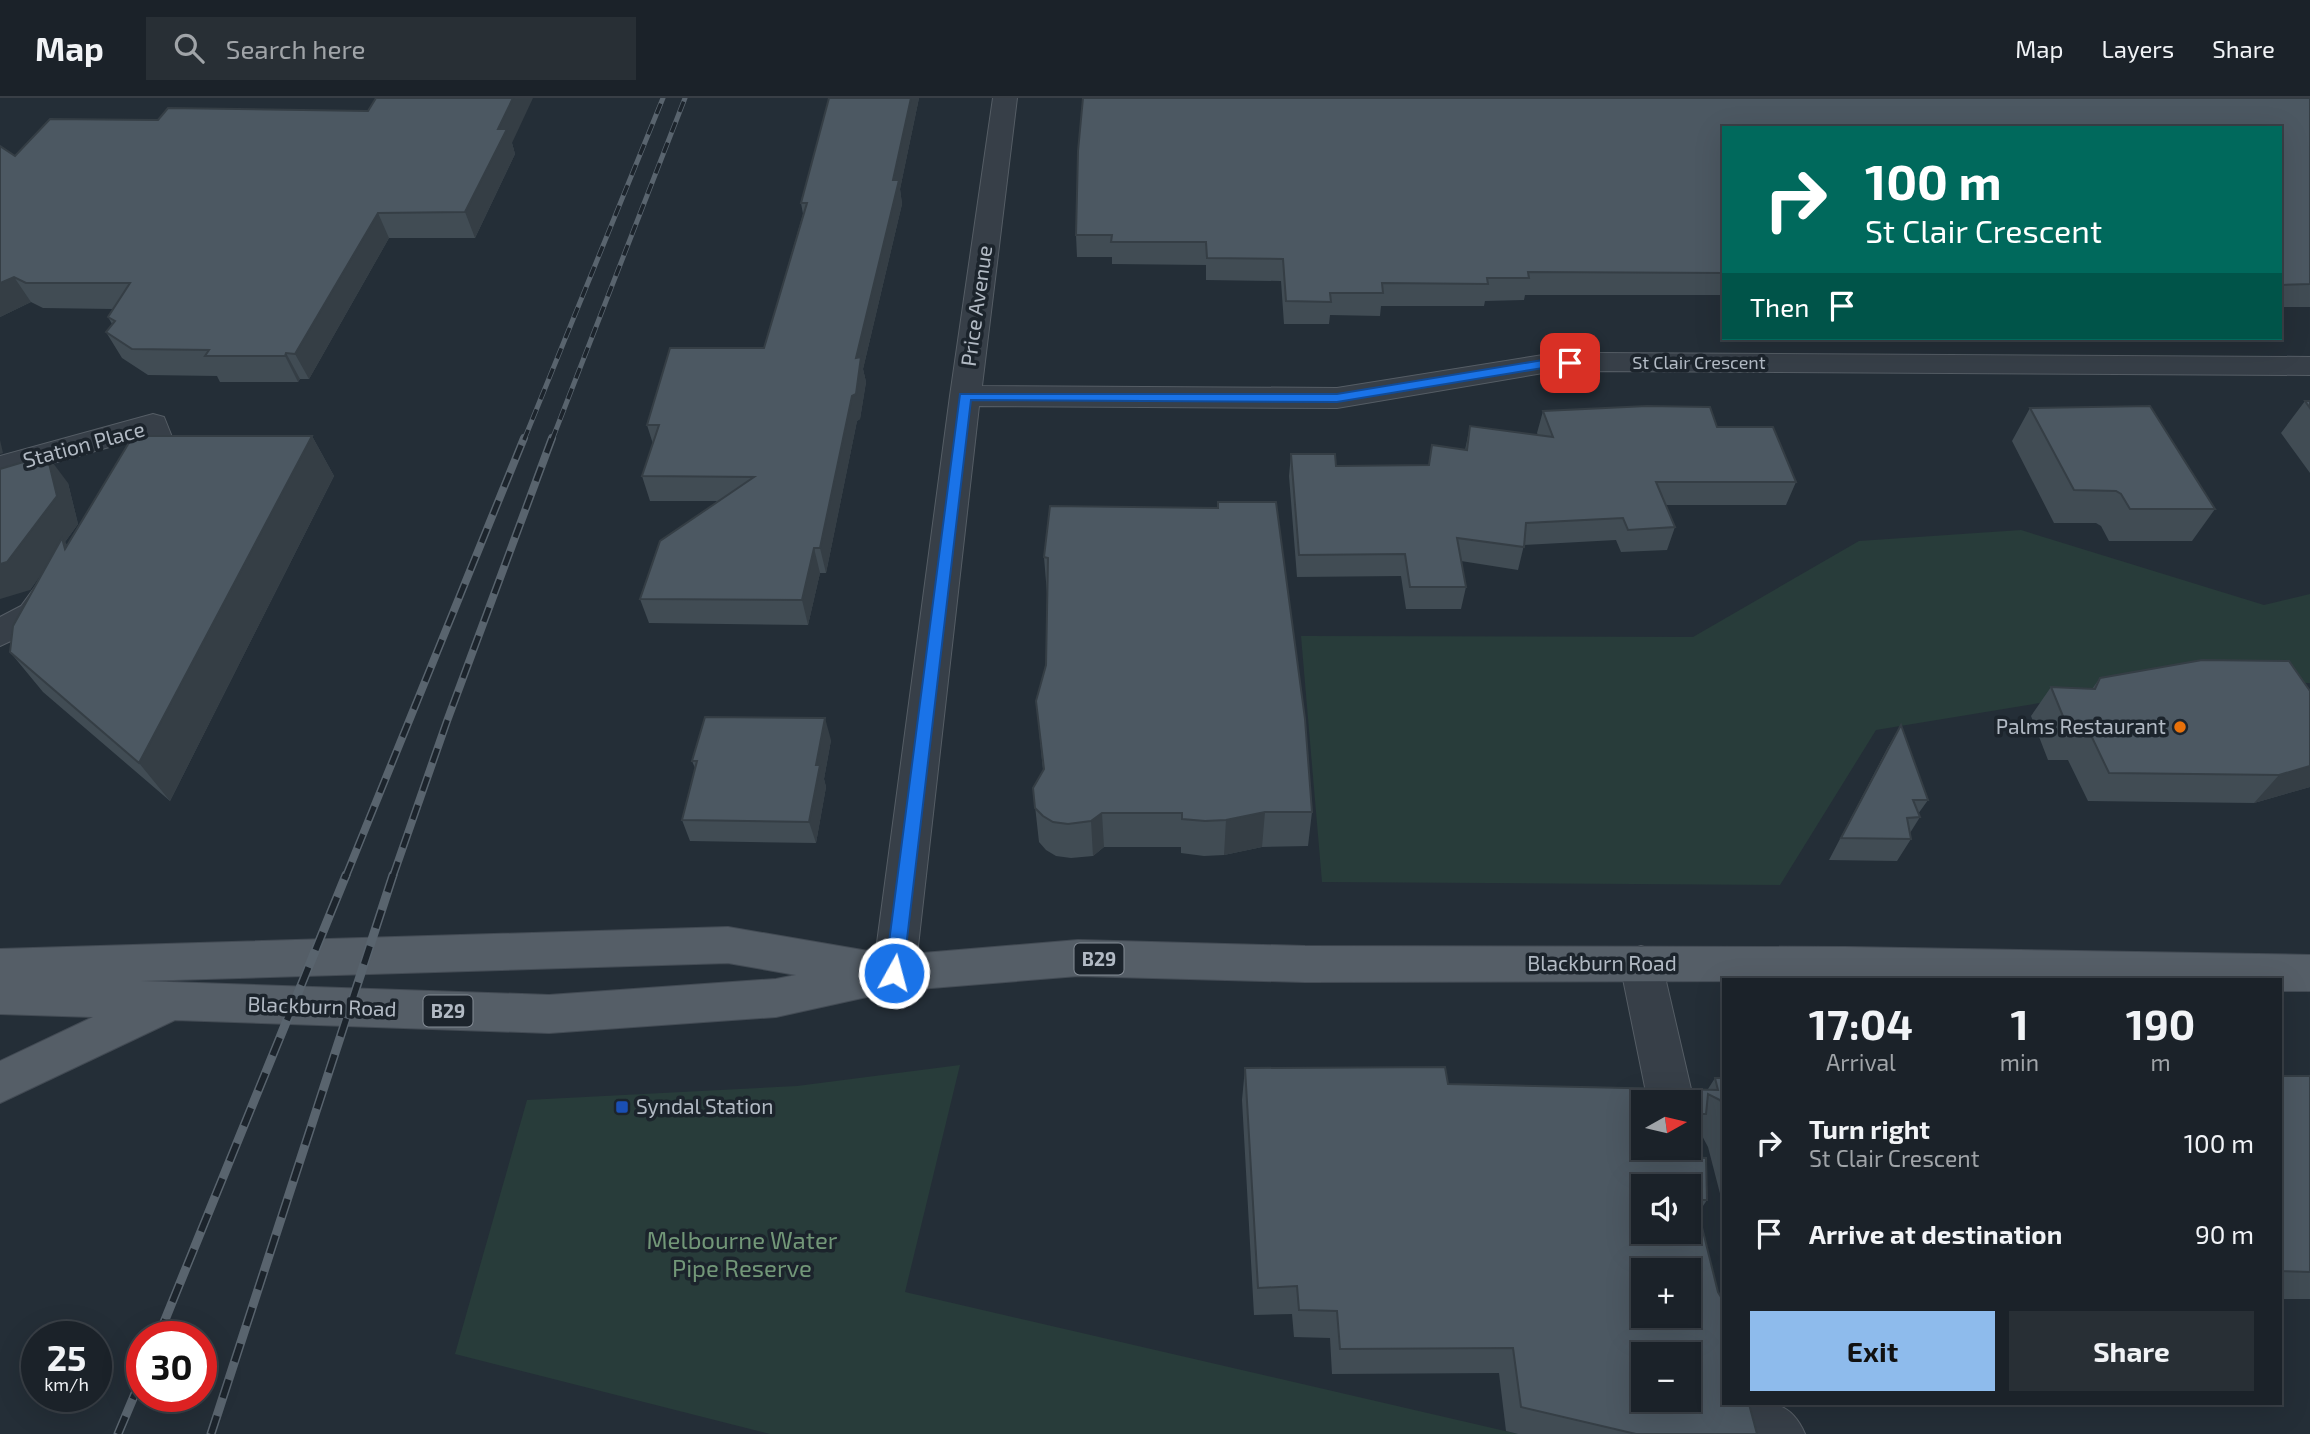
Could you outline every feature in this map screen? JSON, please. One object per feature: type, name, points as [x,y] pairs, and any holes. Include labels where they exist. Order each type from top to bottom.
[{"type":"main road","name":"Blackburn Road","points":[[0,967],[728,945],[894,973]]},
{"type":"main road","name":"Blackburn Road","points":[[0,995],[549,1014],[776,998],[894,973],[1078,958],[1305,964],[2085,967],[2310,973]]},
{"type":"main road","points":[[0,1083],[168,1002]]},
{"type":"street","name":"Price Avenue","points":[[894,973],[965,396],[1005,98]]},
{"type":"street","name":"St Clair Crescent","points":[[965,396],[1337,398],[1543,364],[1596,362],[2310,366]]},
{"type":"street","name":"Station Place","points":[[0,467],[153,424],[158,442],[111,507]]},
{"type":"street","points":[[0,633],[34,615],[65,572]]},
{"type":"street","points":[[1641,964],[1668,1090]]},
{"type":"street","points":[[1745,1405],[1747,1412],[1779,1434]]},
{"type":"green space","points":[[2021,530],[2264,605],[2310,594],[2310,683],[2167,682],[1876,730],[1780,885],[1322,882],[1301,636],[1693,637],[1859,541]]},
{"type":"green space","name":"Melbourne Water Pipe Reserve","points":[[960,1065],[905,1292],[1518,1434],[770,1434],[455,1354],[527,1100],[797,1086]]},
{"type":"building","points":[[376,98],[513,98],[498,129],[507,129],[465,212],[378,213],[295,354],[205,356],[209,350],[132,349],[106,332],[115,321],[108,317],[130,283],[26,283],[14,277],[0,283],[0,146],[15,156],[50,119],[158,120],[168,108],[368,111]]},
{"type":"building","points":[[829,98],[911,98],[893,180],[899,180],[856,358],[861,357],[856,394],[852,396],[820,548],[814,548],[802,600],[640,599],[660,541],[754,477],[642,476],[659,425],[647,425],[670,348],[764,348],[807,203],[801,203]]},
{"type":"building","points":[[1083,98],[2310,98],[2310,284],[2282,285],[2282,126],[1722,126],[1722,273],[1528,272],[1529,278],[1487,278],[1488,284],[1382,283],[1383,293],[1330,293],[1331,302],[1286,301],[1283,259],[1207,258],[1206,242],[1111,242],[1112,235],[1076,235],[1078,151]]},
{"type":"building","points":[[1647,406],[1710,407],[1717,427],[1773,427],[1796,482],[1656,482],[1675,527],[1628,530],[1623,518],[1526,523],[1524,547],[1457,538],[1466,587],[1410,587],[1405,554],[1299,555],[1291,454],[1335,454],[1336,466],[1429,465],[1432,445],[1467,450],[1470,426],[1553,437],[1543,411]]},
{"type":"building","points":[[2150,406],[2215,509],[2130,509],[2121,494],[2116,491],[2074,490],[2030,408]]},
{"type":"building","points":[[133,436],[312,436],[139,763],[10,652],[13,626],[62,538],[65,549]]},
{"type":"building","points":[[47,455],[57,496],[7,562],[0,564],[0,469]]},
{"type":"building","points":[[1218,502],[1276,502],[1305,719],[1312,812],[1265,812],[1226,820],[1205,821],[1182,819],[1182,813],[1102,813],[1091,821],[1068,824],[1053,822],[1035,808],[1033,788],[1044,769],[1036,701],[1046,665],[1048,558],[1044,557],[1050,506],[1218,508]]},
{"type":"building","name":"Palms Restaurant","points":[[2202,660],[2289,661],[2310,691],[2310,766],[2279,775],[2109,773],[2089,731],[2069,731],[2051,687],[2095,689],[2100,678]]},
{"type":"building","points":[[705,717],[825,718],[816,765],[820,765],[809,822],[682,820],[697,761],[692,761]]},
{"type":"building","points":[[1901,725],[1928,800],[1913,800],[1920,817],[1907,818],[1911,839],[1841,838]]},
{"type":"building","points":[[1445,1067],[1448,1084],[1718,1090],[1715,1078],[1722,1078],[1722,1104],[1708,1094],[1706,1114],[1701,1114],[1701,1090],[1631,1090],[1631,1160],[1706,1158],[1707,1200],[1701,1200],[1701,1174],[1631,1174],[1631,1244],[1701,1244],[1701,1223],[1722,1299],[1722,1405],[1749,1405],[1757,1434],[1636,1434],[1521,1407],[1513,1348],[1340,1349],[1337,1311],[1299,1310],[1297,1286],[1258,1288],[1245,1068]]},
{"type":"building","points":[[2282,1076],[2310,1076],[2310,1272],[2282,1271]]},
{"type":"railway","points":[[524,440],[663,98]]},
{"type":"railway","points":[[552,440],[685,98]]},
{"type":"railway","points":[[346,876],[524,438]]},
{"type":"railway","points":[[393,876],[447,721],[552,438]]},
{"type":"railway","points":[[165,1321],[346,875]]},
{"type":"railway","points":[[211,1434],[393,875]]},
{"type":"railway","points":[[118,1434],[127,1412]]},
{"type":"place","name":"Palms Restaurant","points":[[2180,727]]},
{"type":"place","name":"Syndal Station","points":[[622,1107]]},
{"type":"route","points":[[894,973],[965,396],[1337,398],[1543,364],[1570,363]]}]
